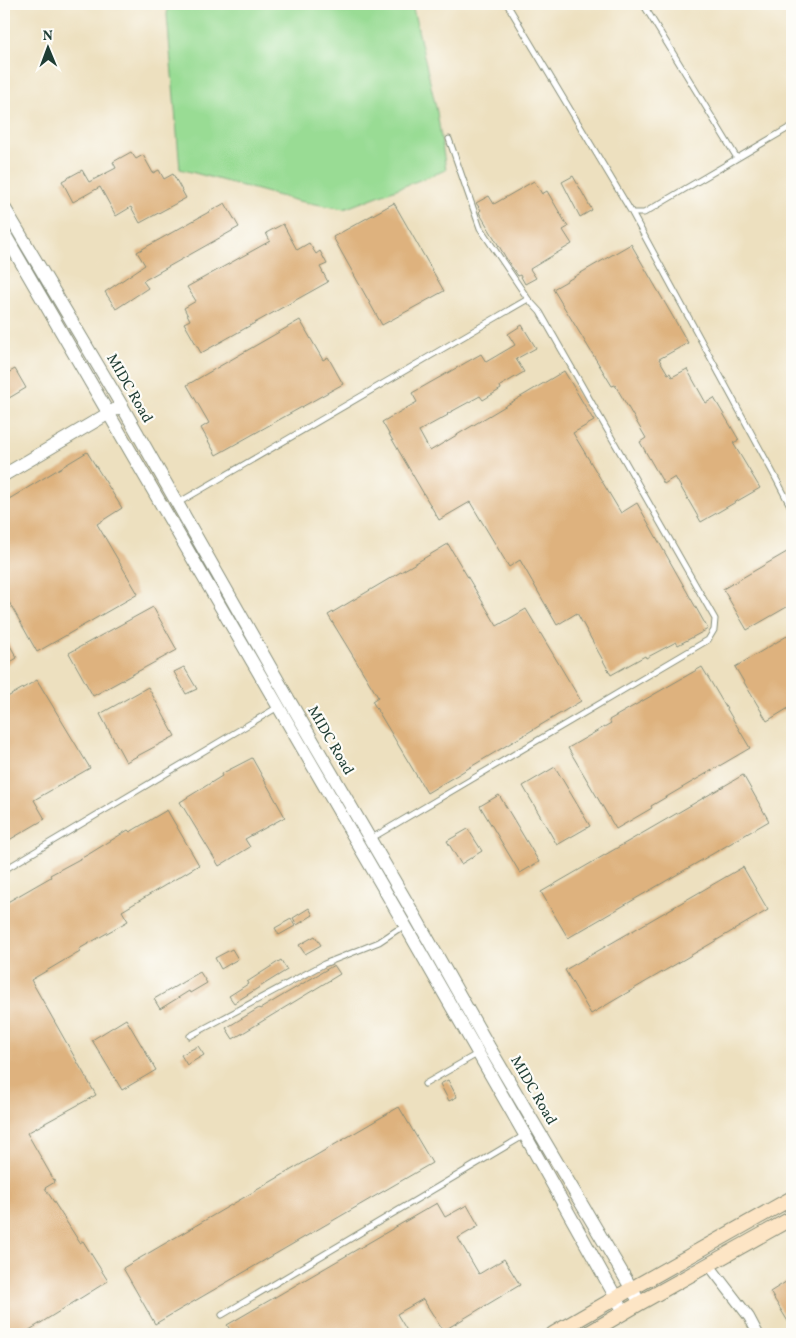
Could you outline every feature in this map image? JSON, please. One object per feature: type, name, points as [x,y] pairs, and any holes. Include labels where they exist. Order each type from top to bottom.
[{"type":"main road","points":[[553,1334],[792,1198]]},
{"type":"main road","points":[[587,1334],[792,1218]]},
{"type":"street","name":"MIDC Road","points":[[4,207],[122,406],[489,1047],[640,1303]]},
{"type":"street","name":"MIDC Road","points":[[4,233],[406,927],[624,1312]]},
{"type":"street","points":[[4,475],[122,406]]},
{"type":"street","points":[[709,1265],[749,1318],[758,1334]]},
{"type":"lane","points":[[507,4],[632,213],[792,509]]},
{"type":"lane","points":[[643,4],[737,158]]},
{"type":"lane","points":[[632,213],[644,213],[792,126]]},
{"type":"lane","points":[[370,839],[708,640],[714,630],[716,619],[540,312],[528,300],[480,228],[449,139]]},
{"type":"lane","points":[[178,503],[528,300]]},
{"type":"lane","points":[[4,870],[289,700]]},
{"type":"lane","points":[[190,1036],[324,964],[379,942],[397,930],[406,927]]},
{"type":"lane","points":[[425,1084],[477,1054]]},
{"type":"lane","points":[[222,1315],[525,1135]]},
{"type":"green space","points":[[168,4],[412,4],[437,112],[446,170],[344,209],[298,201],[180,169],[167,15]]},
{"type":"building","points":[[131,152],[136,159],[143,155],[153,173],[159,170],[164,179],[173,174],[186,198],[140,223],[131,207],[116,216],[100,187],[73,202],[62,181],[82,170],[89,182],[116,168],[113,162]]},
{"type":"building","points":[[573,176],[592,210],[580,217],[562,182]]},
{"type":"building","points":[[534,181],[542,194],[547,191],[568,227],[563,230],[572,244],[530,269],[536,278],[525,284],[509,263],[480,214],[481,210],[476,203],[489,196],[494,204]]},
{"type":"building","points":[[225,203],[239,227],[143,281],[148,288],[116,309],[105,292],[145,265],[137,252]]},
{"type":"building","points":[[394,203],[444,291],[382,325],[333,237]]},
{"type":"building","points":[[283,224],[297,250],[309,243],[316,254],[320,251],[327,264],[320,267],[328,282],[201,353],[184,323],[190,320],[184,308],[196,301],[187,287],[270,241],[266,233]]},
{"type":"building","points":[[631,244],[688,343],[659,359],[672,377],[687,369],[706,403],[714,398],[739,440],[733,443],[760,488],[701,522],[675,477],[664,484],[640,442],[646,438],[615,385],[612,386],[553,289]]},
{"type":"building","points":[[300,320],[323,360],[328,357],[343,384],[216,455],[201,428],[209,423],[187,385]]},
{"type":"building","points":[[522,325],[536,348],[516,359],[524,372],[500,386],[501,389],[483,400],[480,396],[419,431],[430,451],[564,371],[594,421],[573,433],[621,513],[637,503],[708,629],[678,645],[676,642],[646,658],[645,656],[611,675],[577,613],[557,625],[520,560],[509,567],[470,502],[439,520],[382,422],[417,402],[412,393],[481,354],[486,362],[515,345],[508,334]]},
{"type":"building","points":[[15,369],[26,388],[4,401],[4,375]]},
{"type":"building","points":[[87,452],[122,508],[97,524],[138,594],[37,652],[4,593],[4,502]]},
{"type":"building","points":[[448,544],[497,626],[526,609],[581,701],[427,793],[372,701],[378,697],[328,615]]},
{"type":"building","points":[[792,549],[792,604],[747,630],[723,589]]},
{"type":"building","points":[[153,607],[177,650],[93,696],[69,653]]},
{"type":"building","points":[[792,633],[792,706],[767,721],[735,667]]},
{"type":"building","points":[[4,635],[17,658],[4,666]]},
{"type":"building","points":[[184,667],[197,689],[186,694],[174,672]]},
{"type":"building","points":[[702,667],[750,748],[651,806],[652,808],[616,829],[568,748],[611,723],[609,720]]},
{"type":"building","points":[[37,680],[90,768],[34,800],[45,819],[4,843],[4,699]]},
{"type":"building","points":[[148,687],[175,736],[126,762],[100,714]]},
{"type":"building","points":[[252,758],[285,817],[245,839],[250,847],[219,866],[180,802],[222,776],[221,774]]},
{"type":"building","points":[[555,767],[590,826],[557,845],[523,786]]},
{"type":"building","points":[[743,775],[769,821],[568,938],[541,892]]},
{"type":"building","points":[[499,795],[539,862],[520,873],[480,806]]},
{"type":"building","points":[[167,810],[199,865],[122,911],[128,921],[79,949],[80,951],[31,980],[96,1095],[27,1133],[55,1182],[45,1188],[80,1243],[83,1241],[108,1281],[23,1334],[4,1334],[4,904],[128,830],[130,832]]},
{"type":"building","points":[[468,829],[482,851],[461,864],[447,841]]},
{"type":"building","points":[[743,867],[768,910],[591,1014],[565,970]]},
{"type":"building","points":[[309,908],[313,915],[297,925],[293,918]]},
{"type":"building","points":[[291,919],[295,926],[279,935],[275,928]]},
{"type":"building","points":[[315,936],[321,945],[305,954],[299,945]]},
{"type":"building","points":[[232,949],[238,959],[221,969],[215,958]]},
{"type":"building","points":[[281,960],[287,970],[234,1003],[229,996]]},
{"type":"building","points":[[334,965],[340,974],[233,1039],[226,1028]]},
{"type":"building","points":[[200,972],[207,983],[190,993],[189,991],[160,1009],[154,999]]},
{"type":"building","points":[[126,1019],[156,1070],[122,1090],[92,1040]]},
{"type":"building","points":[[198,1046],[204,1055],[187,1065],[181,1055]]},
{"type":"building","points":[[448,1080],[457,1097],[449,1101],[440,1084]]},
{"type":"building","points":[[399,1107],[432,1163],[155,1324],[123,1268]]},
{"type":"building","points":[[437,1203],[445,1217],[467,1205],[479,1226],[458,1238],[479,1274],[504,1259],[520,1285],[443,1331],[423,1299],[397,1314],[409,1334],[233,1334],[227,1325]]},
{"type":"building","points":[[792,1278],[792,1328],[770,1292]]}]
